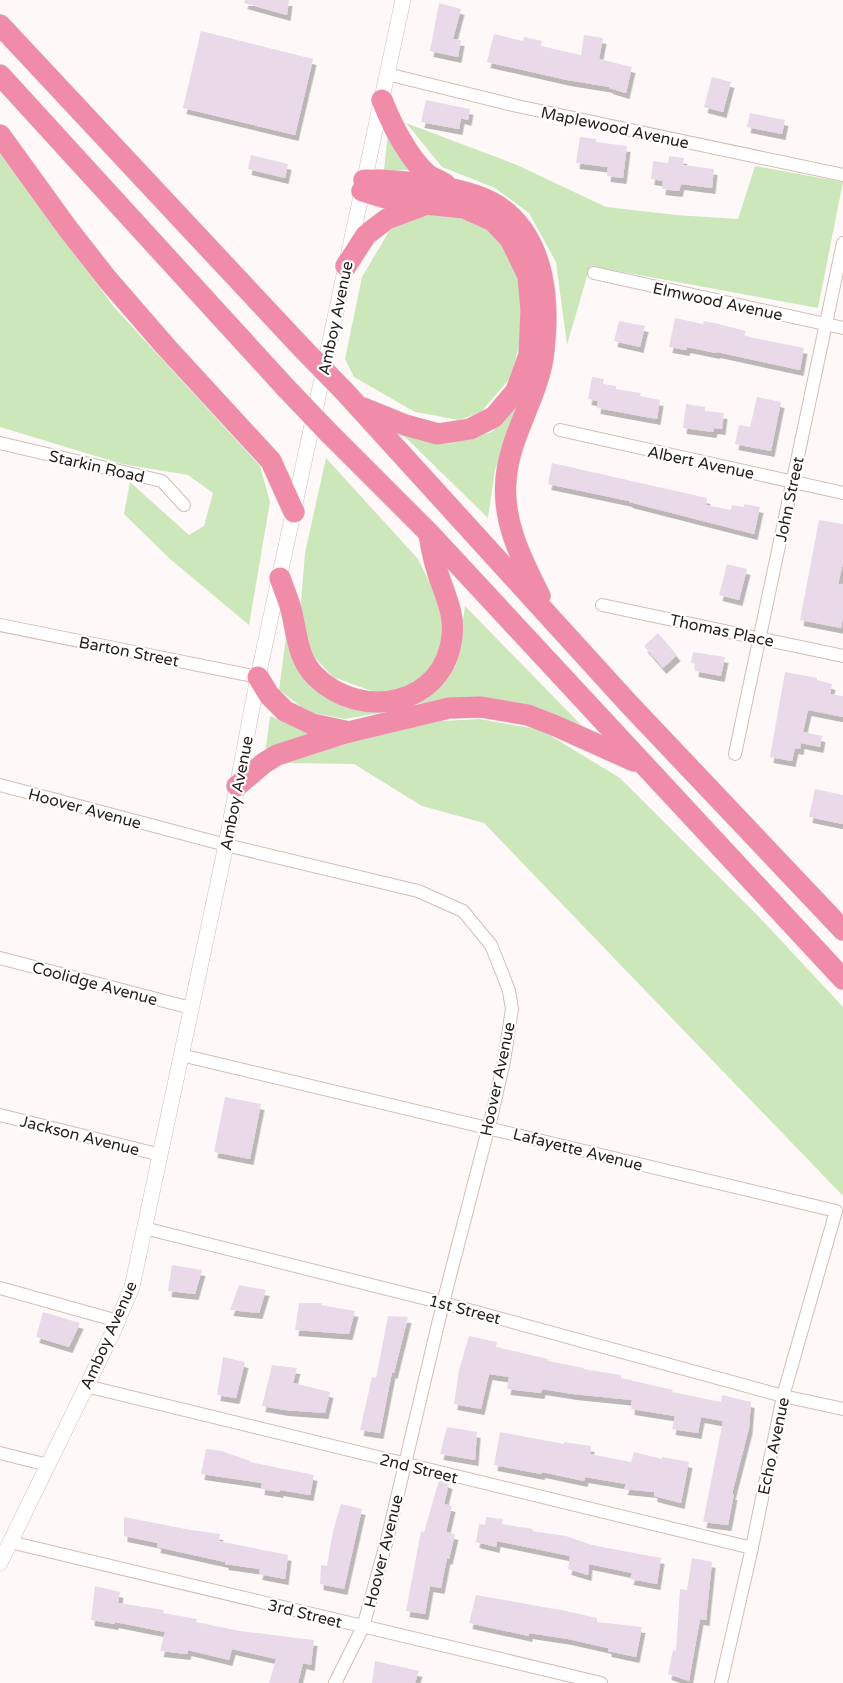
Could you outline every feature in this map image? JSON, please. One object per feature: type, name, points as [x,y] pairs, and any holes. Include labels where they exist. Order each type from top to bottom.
[{"type":"highway","points":[[0,25],[350,398],[550,618],[843,930]]},
{"type":"highway","points":[[0,75],[286,388],[429,533],[843,979]]},
{"type":"highway","points":[[381,100],[397,133],[428,175],[459,191]]},
{"type":"highway","points":[[0,135],[108,280],[271,461],[294,512]]},
{"type":"highway","points":[[363,185],[394,180],[423,183],[482,198],[501,207],[523,230],[536,253],[544,285],[543,359],[512,449],[505,481],[508,516],[516,549],[550,618]]},
{"type":"highway","points":[[350,398],[405,425],[438,434],[470,429],[494,417],[516,391],[529,355],[531,311],[528,276],[510,239],[493,221],[464,208],[396,201],[363,185]]},
{"type":"highway","points":[[346,266],[366,235],[387,219],[430,203]]},
{"type":"highway","points":[[280,578],[291,612],[297,647],[314,675],[343,696],[375,702],[402,699],[419,692],[431,683],[445,664],[453,634],[450,607],[437,569],[429,533]]},
{"type":"highway","points":[[258,677],[269,695],[285,711],[312,724],[350,732]]},
{"type":"highway","points":[[237,786],[277,755],[350,732],[449,708],[481,707],[516,713],[556,726],[643,765]]},
{"type":"street","name":"Amboy Avenue","points":[[0,1563],[118,1321],[132,1287],[226,845],[258,677],[403,0]]},
{"type":"street","name":"Maplewood Avenue","points":[[387,74],[517,106],[843,175]]},
{"type":"street","name":"John Street","points":[[735,754],[843,243]]},
{"type":"street","name":"Elmwood Avenue","points":[[594,273],[843,328]]},
{"type":"street","name":"Albert Avenue","points":[[560,430],[843,493]]},
{"type":"street","name":"Starkin Road","points":[[0,443],[162,481],[184,505]]},
{"type":"street","name":"Thomas Place","points":[[602,605],[843,656]]},
{"type":"street","name":"Barton Street","points":[[0,625],[258,677]]},
{"type":"street","name":"Hoover Avenue","points":[[0,785],[226,845],[418,891],[463,911],[491,945],[509,991],[512,1009],[504,1061],[443,1303],[387,1540],[363,1628],[335,1683]]},
{"type":"street","name":"Coolidge Avenue","points":[[0,957],[190,1008]]},
{"type":"street","name":"Lafayette Avenue","points":[[181,1055],[836,1211]]},
{"type":"street","name":"Jackson Avenue","points":[[0,1115],[161,1155]]},
{"type":"street","name":"Echo Avenue","points":[[721,1683],[783,1396],[836,1211]]},
{"type":"street","name":"1st Street","points":[[144,1228],[443,1303],[783,1396],[843,1409]]},
{"type":"street","points":[[0,1288],[118,1321]]},
{"type":"street","name":"2nd Street","points":[[86,1386],[752,1548]]},
{"type":"street","points":[[0,1453],[48,1465]]},
{"type":"street","name":"3rd Street","points":[[10,1542],[601,1683]]},
{"type":"green space","points":[[406,123],[517,165],[606,207],[738,219],[755,166],[843,182],[818,308],[590,266],[567,345],[556,262],[529,213],[495,188],[442,167]]},
{"type":"green space","points":[[388,132],[414,170],[384,170]]},
{"type":"green space","points":[[0,154],[114,307],[260,466],[270,502],[249,625],[170,559],[124,514],[130,482],[189,535],[204,526],[213,493],[188,475],[122,464],[0,427]]},
{"type":"green space","points":[[434,209],[456,211],[494,232],[516,268],[524,320],[512,376],[481,412],[459,420],[415,412],[354,377],[345,359],[362,277],[394,223]]},
{"type":"green space","points":[[519,402],[495,470],[488,518],[401,433],[447,444],[492,432]]},
{"type":"green space","points":[[326,458],[418,559],[441,606],[444,637],[429,673],[406,688],[377,693],[333,677],[308,650],[300,614],[305,553]]},
{"type":"green space","points":[[465,606],[585,729],[446,701],[416,704],[456,666]]},
{"type":"green space","points":[[286,637],[298,669],[326,697],[385,712],[345,719],[308,712],[279,690]]},
{"type":"green space","points":[[270,716],[315,735],[265,754]]},
{"type":"green space","points":[[480,719],[541,730],[620,778],[761,919],[843,1007],[843,1196],[484,823],[422,806],[354,764],[286,763],[423,722]]},
{"type":"building","points":[[245,0],[289,0],[287,15],[244,3]]},
{"type":"building","points":[[439,3],[461,9],[453,39],[461,40],[458,57],[430,51]]},
{"type":"building","points":[[201,31],[313,59],[295,135],[183,108]]},
{"type":"building","points":[[494,34],[523,41],[524,37],[542,41],[541,46],[581,55],[584,35],[603,38],[599,59],[632,67],[626,93],[610,87],[487,62]]},
{"type":"building","points":[[712,77],[731,82],[723,112],[704,107]]},
{"type":"building","points":[[426,100],[470,109],[468,120],[461,118],[459,129],[421,122]]},
{"type":"building","points":[[750,113],[785,120],[782,134],[747,127]]},
{"type":"building","points":[[580,137],[596,139],[596,142],[627,146],[623,178],[607,176],[608,167],[576,163]]},
{"type":"building","points":[[251,155],[288,164],[285,178],[248,169]]},
{"type":"building","points":[[669,156],[684,158],[683,165],[714,169],[712,188],[681,184],[679,191],[662,189],[663,181],[651,179],[653,161],[668,163]]},
{"type":"building","points":[[675,318],[703,324],[704,321],[723,325],[746,331],[744,336],[804,348],[800,370],[717,352],[687,347],[686,350],[669,347]]},
{"type":"building","points":[[619,321],[645,326],[640,347],[614,341]]},
{"type":"building","points":[[592,377],[604,379],[603,384],[616,386],[616,389],[641,393],[640,396],[660,400],[657,419],[597,408],[598,401],[588,399]]},
{"type":"building","points":[[757,397],[781,402],[771,451],[735,444],[739,425],[750,427]]},
{"type":"building","points":[[686,404],[705,407],[705,411],[724,413],[722,429],[714,428],[713,432],[683,428]]},
{"type":"building","points":[[552,463],[707,498],[706,505],[731,510],[732,505],[744,507],[744,504],[760,507],[754,534],[629,501],[548,484]]},
{"type":"building","points":[[819,520],[843,524],[843,563],[838,584],[843,585],[841,628],[800,620]]},
{"type":"building","points":[[727,564],[747,569],[739,600],[719,595]]},
{"type":"building","points":[[658,633],[677,655],[663,668],[644,646]]},
{"type":"building","points":[[693,652],[725,657],[721,676],[695,671],[696,664],[691,663]]},
{"type":"building","points":[[785,672],[817,678],[817,680],[832,684],[830,694],[843,696],[843,717],[808,710],[803,732],[822,736],[820,747],[801,743],[800,749],[795,748],[792,761],[770,757]]},
{"type":"building","points":[[815,789],[843,795],[843,824],[809,817]]},
{"type":"building","points":[[225,1097],[261,1104],[250,1159],[214,1152]]},
{"type":"building","points":[[172,1265],[202,1270],[195,1294],[168,1291]]},
{"type":"building","points":[[239,1285],[266,1290],[259,1313],[230,1310]]},
{"type":"building","points":[[299,1303],[322,1303],[321,1305],[355,1311],[349,1334],[295,1330]]},
{"type":"building","points":[[43,1312],[80,1323],[69,1347],[36,1337]]},
{"type":"building","points":[[388,1316],[408,1317],[394,1373],[392,1372],[380,1433],[360,1430],[372,1377],[376,1378]]},
{"type":"building","points":[[469,1336],[497,1342],[496,1347],[583,1369],[621,1375],[621,1378],[673,1390],[672,1392],[721,1402],[722,1395],[751,1402],[749,1428],[732,1494],[734,1494],[728,1525],[703,1522],[723,1421],[701,1417],[698,1433],[672,1429],[675,1416],[631,1409],[632,1400],[542,1389],[541,1393],[507,1389],[509,1377],[489,1374],[481,1409],[454,1404],[459,1370]]},
{"type":"building","points":[[223,1357],[245,1362],[236,1398],[217,1395]]},
{"type":"building","points":[[272,1365],[297,1368],[293,1383],[330,1392],[325,1413],[262,1406]]},
{"type":"building","points":[[447,1427],[477,1432],[475,1460],[440,1454]]},
{"type":"building","points":[[500,1432],[564,1444],[564,1442],[591,1446],[590,1454],[631,1462],[634,1452],[662,1459],[662,1457],[689,1462],[681,1503],[654,1496],[654,1492],[624,1489],[626,1484],[585,1477],[584,1481],[494,1465]]},
{"type":"building","points":[[206,1449],[222,1451],[250,1462],[314,1475],[310,1495],[261,1489],[262,1483],[201,1474]]},
{"type":"building","points":[[439,1480],[449,1483],[444,1504],[452,1506],[446,1532],[455,1534],[449,1559],[447,1558],[441,1588],[430,1586],[425,1614],[406,1611],[421,1531],[424,1532]]},
{"type":"building","points":[[341,1504],[362,1509],[344,1589],[320,1584],[321,1565],[327,1566],[333,1531]]},
{"type":"building","points":[[124,1517],[220,1534],[219,1541],[288,1555],[285,1579],[259,1574],[260,1569],[225,1564],[225,1562],[157,1547],[158,1543],[124,1536]]},
{"type":"building","points":[[486,1517],[503,1519],[502,1524],[661,1558],[657,1584],[630,1579],[632,1573],[589,1564],[588,1575],[568,1569],[570,1556],[497,1541],[496,1547],[476,1542],[479,1524],[485,1525]]},
{"type":"building","points":[[692,1558],[712,1562],[706,1620],[700,1619],[689,1681],[668,1674],[673,1650],[676,1651],[680,1589],[687,1590]]},
{"type":"building","points":[[95,1586],[120,1592],[118,1603],[164,1610],[163,1613],[197,1619],[196,1622],[240,1631],[314,1640],[311,1665],[303,1663],[298,1683],[269,1683],[276,1659],[232,1649],[229,1660],[188,1650],[187,1654],[160,1651],[165,1632],[115,1622],[115,1624],[91,1620]]},
{"type":"building","points":[[476,1595],[566,1611],[597,1618],[597,1622],[642,1627],[636,1657],[568,1639],[529,1633],[529,1636],[469,1623]]},
{"type":"building","points":[[375,1661],[419,1671],[415,1683],[372,1683]]}]
